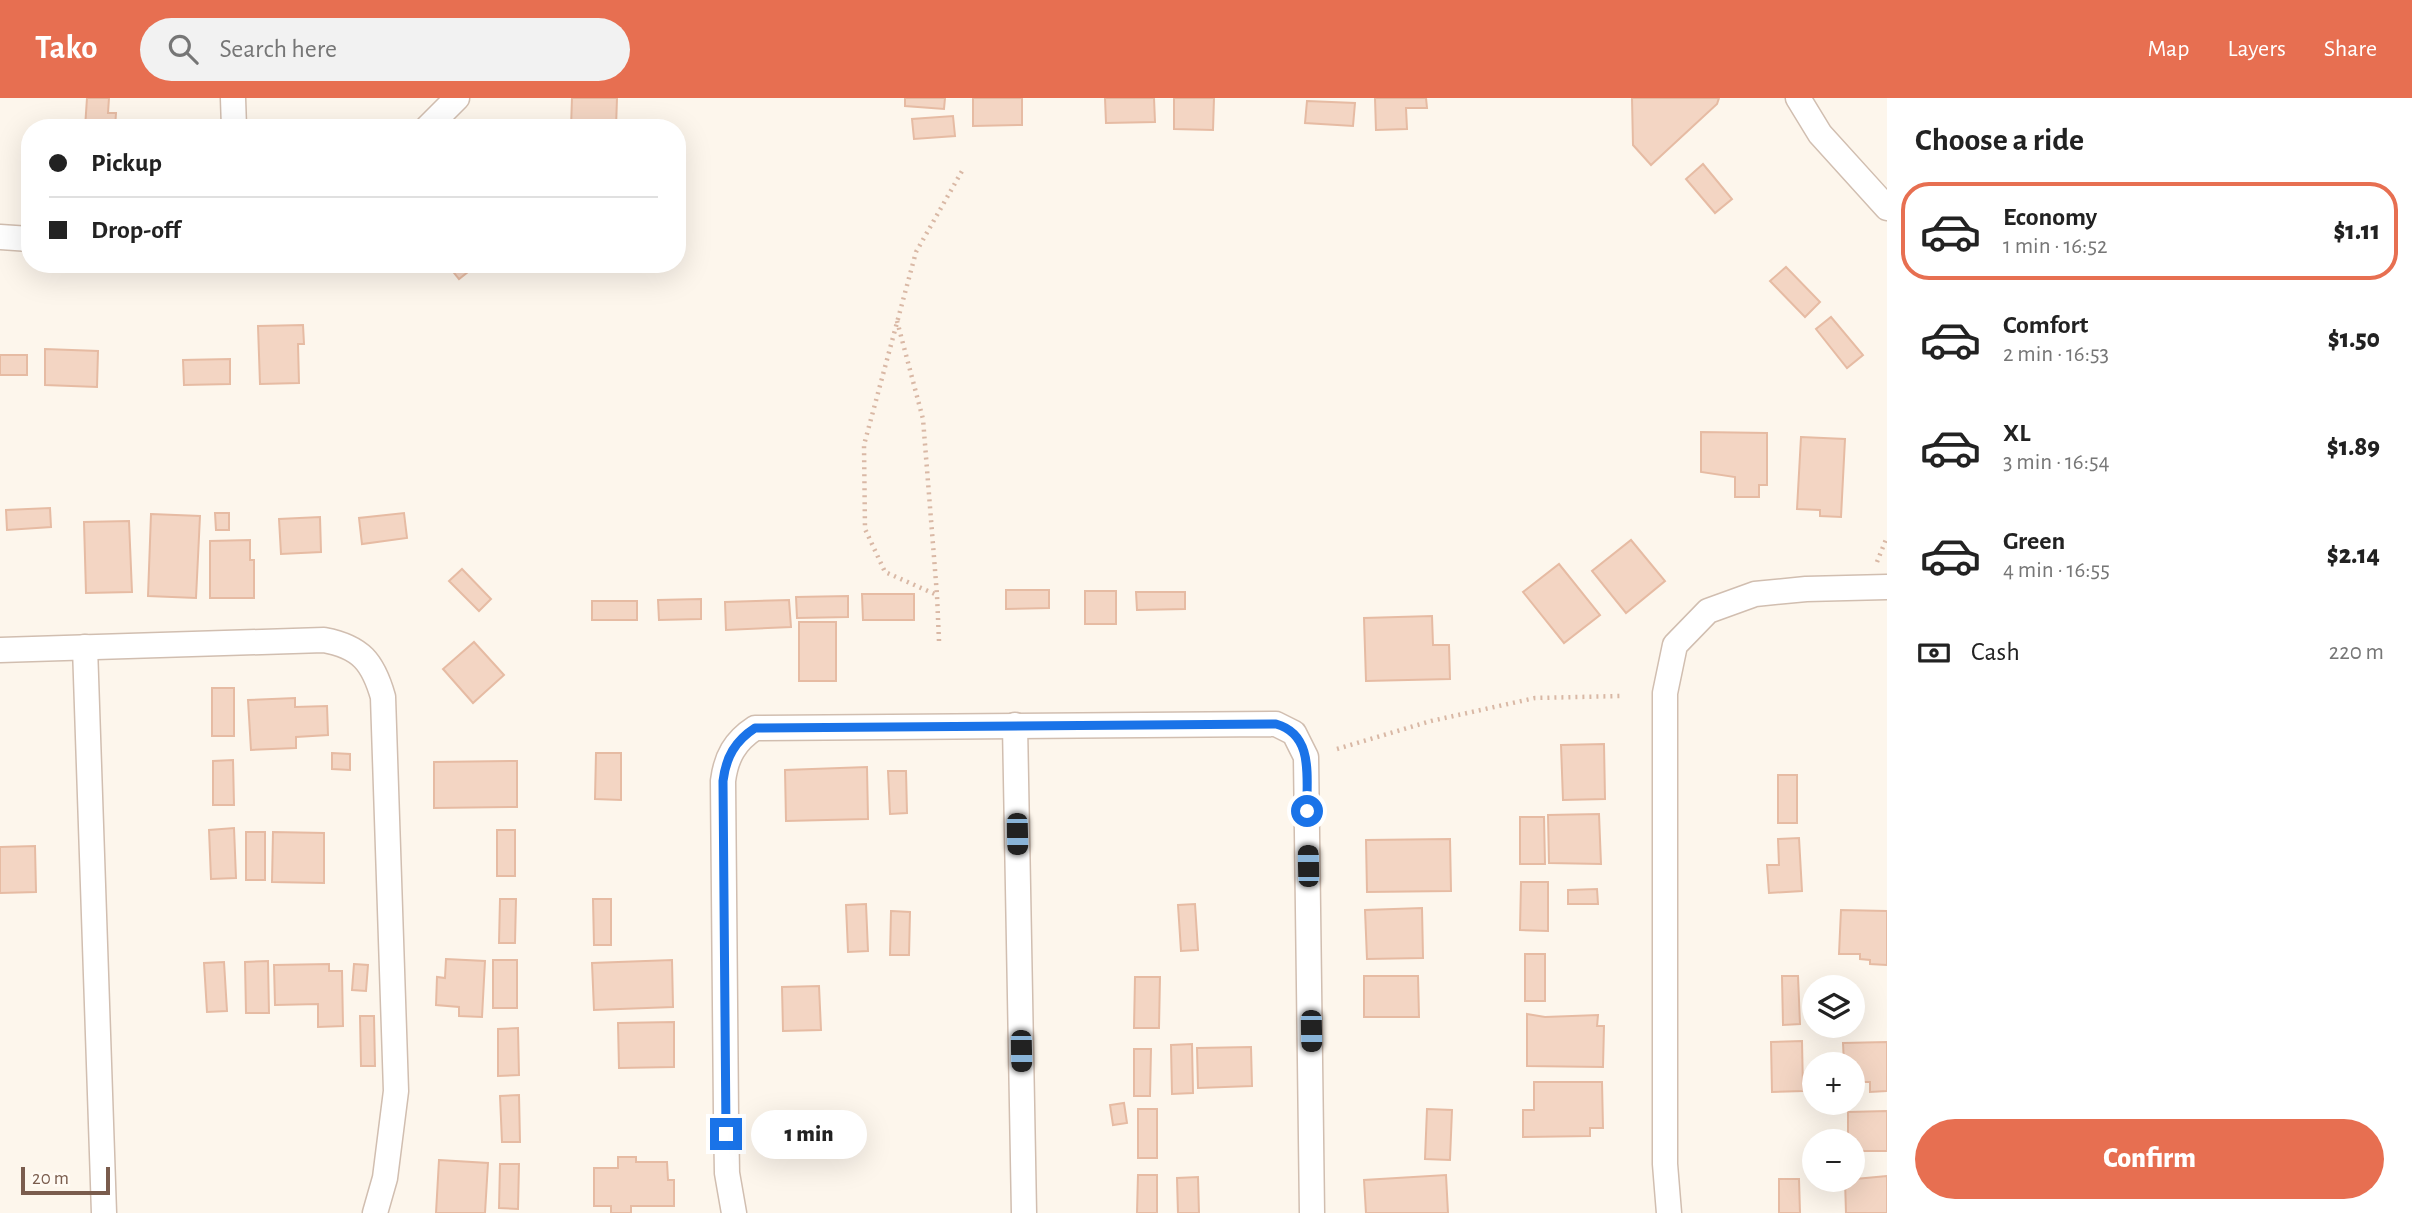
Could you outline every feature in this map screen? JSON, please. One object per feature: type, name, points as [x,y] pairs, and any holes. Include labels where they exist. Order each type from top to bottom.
[{"type":"street","points":[[233,98],[234,119]]},
{"type":"street","points":[[436,119],[457,98]]},
{"type":"street","points":[[1798,98],[1821,134],[1887,208]]},
{"type":"street","points":[[0,237],[21,238]]},
{"type":"street","points":[[1669,1213],[1664,1164],[1665,693],[1675,645],[1708,611],[1755,594],[1806,589],[1887,587]]},
{"type":"street","points":[[0,650],[324,640],[352,649],[375,671],[383,697],[396,1091],[385,1178],[375,1213]]},
{"type":"street","points":[[85,647],[104,1213]]},
{"type":"street","points":[[734,1213],[727,1173],[725,762],[738,740],[755,728],[1276,724],[1299,738],[1306,757],[1312,1213]]},
{"type":"street","points":[[1015,725],[1024,1213]]},
{"type":"path","points":[[937,595],[885,572],[865,529],[864,445],[916,252],[962,171]]},
{"type":"path","points":[[897,321],[923,419],[939,641]]},
{"type":"path","points":[[1337,749],[1432,721],[1535,698],[1620,696]]},
{"type":"building","points":[[87,98],[109,98],[108,113],[116,113],[116,119],[86,119]]},
{"type":"building","points":[[572,98],[617,98],[616,119],[571,119]]},
{"type":"building","points":[[905,98],[945,98],[944,109],[905,106]]},
{"type":"building","points":[[973,98],[1022,98],[1022,125],[973,126]]},
{"type":"building","points":[[1105,98],[1154,98],[1155,122],[1106,123]]},
{"type":"building","points":[[1174,98],[1214,98],[1213,130],[1174,129]]},
{"type":"building","points":[[1375,98],[1426,98],[1427,108],[1406,108],[1407,129],[1376,130]]},
{"type":"building","points":[[1632,98],[1719,98],[1717,104],[1651,165],[1633,145]]},
{"type":"building","points":[[1307,101],[1355,103],[1353,126],[1305,123]]},
{"type":"building","points":[[953,116],[955,136],[914,139],[912,119]]},
{"type":"building","points":[[1703,164],[1732,199],[1715,213],[1686,179]]},
{"type":"building","points":[[1786,267],[1820,302],[1805,317],[1770,281]]},
{"type":"building","points":[[454,273],[467,273],[459,279]]},
{"type":"building","points":[[1831,317],[1863,355],[1847,368],[1816,329]]},
{"type":"building","points":[[303,325],[304,344],[298,344],[299,383],[260,384],[258,326]]},
{"type":"building","points":[[45,349],[98,351],[97,387],[45,385]]},
{"type":"building","points":[[0,355],[27,355],[27,375],[0,375]]},
{"type":"building","points":[[230,359],[230,384],[184,385],[183,360]]},
{"type":"building","points":[[1701,432],[1767,433],[1767,485],[1759,485],[1759,497],[1735,497],[1735,477],[1701,472]]},
{"type":"building","points":[[1801,437],[1845,439],[1841,517],[1820,516],[1820,510],[1797,509]]},
{"type":"building","points":[[50,508],[51,527],[7,530],[6,510]]},
{"type":"building","points":[[215,513],[229,513],[229,530],[216,530]]},
{"type":"building","points":[[404,513],[407,538],[362,544],[359,518]]},
{"type":"building","points":[[151,514],[200,516],[196,598],[148,596]]},
{"type":"building","points":[[320,517],[321,552],[281,554],[279,519]]},
{"type":"building","points":[[129,521],[132,592],[86,593],[84,522]]},
{"type":"building","points":[[250,540],[250,560],[254,560],[254,598],[210,598],[210,541]]},
{"type":"building","points":[[1631,540],[1665,581],[1626,613],[1592,571]]},
{"type":"building","points":[[1559,564],[1600,615],[1564,643],[1523,592]]},
{"type":"building","points":[[462,569],[491,599],[479,611],[449,581]]},
{"type":"building","points":[[1006,590],[1049,590],[1049,608],[1006,609]]},
{"type":"building","points":[[1085,591],[1116,591],[1116,624],[1085,624]]},
{"type":"building","points":[[1136,592],[1185,592],[1185,609],[1137,610]]},
{"type":"building","points":[[862,594],[914,594],[914,620],[863,620]]},
{"type":"building","points":[[848,596],[848,617],[797,618],[796,597]]},
{"type":"building","points":[[701,599],[701,619],[659,620],[658,600]]},
{"type":"building","points":[[789,600],[791,627],[726,630],[725,602]]},
{"type":"building","points":[[592,601],[637,601],[637,620],[592,620]]},
{"type":"building","points":[[1432,616],[1433,645],[1449,645],[1450,679],[1366,681],[1364,618]]},
{"type":"building","points":[[799,622],[836,622],[836,681],[799,681]]},
{"type":"building","points":[[474,642],[504,675],[473,703],[443,669]]},
{"type":"building","points":[[212,688],[234,688],[234,736],[212,736]]},
{"type":"building","points":[[295,698],[295,707],[327,706],[328,735],[296,737],[296,748],[251,750],[248,700]]},
{"type":"building","points":[[1604,744],[1605,799],[1563,800],[1561,745]]},
{"type":"building","points":[[332,753],[350,754],[350,770],[332,769]]},
{"type":"building","points":[[596,753],[621,753],[621,800],[595,799]]},
{"type":"building","points":[[233,760],[234,805],[213,805],[213,761]]},
{"type":"building","points":[[517,761],[517,807],[434,808],[434,762]]},
{"type":"building","points":[[867,767],[868,819],[786,821],[785,770]]},
{"type":"building","points":[[888,771],[906,771],[907,813],[890,814]]},
{"type":"building","points":[[1778,775],[1797,775],[1797,823],[1778,823]]},
{"type":"building","points":[[1599,814],[1601,864],[1549,863],[1548,815]]},
{"type":"building","points":[[1520,817],[1544,817],[1545,864],[1520,864]]},
{"type":"building","points":[[234,828],[236,878],[211,879],[209,830]]},
{"type":"building","points":[[497,830],[515,830],[515,876],[497,876]]},
{"type":"building","points":[[246,832],[265,832],[265,880],[246,880]]},
{"type":"building","points":[[273,832],[324,833],[324,883],[272,882]]},
{"type":"building","points":[[1799,838],[1802,891],[1769,893],[1767,865],[1779,865],[1778,839]]},
{"type":"building","points":[[1450,839],[1451,891],[1367,892],[1366,840]]},
{"type":"building","points":[[35,846],[36,892],[0,893],[0,847]]},
{"type":"building","points":[[1521,882],[1548,882],[1548,931],[1520,930]]},
{"type":"building","points":[[1597,889],[1598,904],[1568,904],[1568,890]]},
{"type":"building","points":[[500,899],[516,899],[515,943],[499,943]]},
{"type":"building","points":[[593,899],[611,899],[611,945],[594,945]]},
{"type":"building","points":[[866,904],[868,951],[848,952],[846,905]]},
{"type":"building","points":[[1195,904],[1198,950],[1181,951],[1178,905]]},
{"type":"building","points":[[1422,908],[1423,958],[1367,959],[1365,910]]},
{"type":"building","points":[[1841,910],[1887,911],[1887,965],[1870,964],[1870,960],[1860,959],[1860,954],[1839,954]]},
{"type":"building","points":[[891,911],[910,912],[909,955],[890,955]]},
{"type":"building","points":[[1525,954],[1545,954],[1545,1001],[1525,1001]]},
{"type":"building","points":[[446,959],[485,961],[482,1017],[459,1016],[459,1007],[436,1005],[437,977],[445,978]]},
{"type":"building","points":[[493,960],[517,960],[517,1008],[493,1008]]},
{"type":"building","points":[[672,960],[673,1007],[594,1010],[592,963]]},
{"type":"building","points":[[268,961],[269,1013],[246,1013],[245,962]]},
{"type":"building","points":[[224,962],[227,1011],[207,1012],[204,963]]},
{"type":"building","points":[[329,964],[329,971],[342,971],[343,1026],[318,1027],[318,1004],[275,1005],[274,965]]},
{"type":"building","points":[[354,964],[368,965],[366,991],[352,990]]},
{"type":"building","points":[[1364,976],[1418,976],[1419,1017],[1364,1017]]},
{"type":"building","points":[[1782,976],[1798,976],[1800,1024],[1783,1025]]},
{"type":"building","points":[[1135,977],[1160,977],[1159,1028],[1134,1028]]},
{"type":"building","points":[[819,986],[821,1030],[783,1031],[782,987]]},
{"type":"building","points":[[1527,1014],[1545,1017],[1598,1015],[1597,1026],[1604,1026],[1603,1067],[1527,1066]]},
{"type":"building","points":[[360,1016],[374,1016],[375,1066],[361,1066]]},
{"type":"building","points":[[674,1022],[674,1067],[619,1068],[618,1023]]},
{"type":"building","points":[[518,1028],[519,1075],[498,1076],[498,1029]]},
{"type":"building","points":[[1802,1041],[1802,1091],[1772,1092],[1771,1042]]},
{"type":"building","points":[[1887,1042],[1887,1091],[1870,1092],[1870,1082],[1865,1082],[1865,1052],[1843,1052],[1843,1043]]},
{"type":"building","points":[[1192,1044],[1193,1093],[1172,1094],[1171,1045]]},
{"type":"building","points":[[1251,1047],[1252,1086],[1198,1088],[1197,1048]]},
{"type":"building","points":[[1134,1049],[1151,1049],[1150,1096],[1134,1096]]},
{"type":"building","points":[[1534,1082],[1602,1082],[1603,1128],[1590,1128],[1590,1136],[1523,1137],[1523,1110],[1534,1110]]},
{"type":"building","points":[[519,1095],[520,1142],[502,1142],[500,1096]]},
{"type":"building","points":[[1124,1103],[1127,1123],[1113,1125],[1110,1105]]},
{"type":"building","points":[[1138,1109],[1157,1109],[1157,1158],[1138,1158]]},
{"type":"building","points":[[1427,1109],[1452,1110],[1450,1160],[1425,1159]]},
{"type":"building","points":[[1887,1111],[1887,1151],[1865,1151],[1865,1129],[1848,1129],[1848,1115],[1865,1115],[1865,1112]]},
{"type":"building","points":[[618,1157],[636,1157],[636,1162],[667,1162],[668,1180],[674,1180],[674,1206],[631,1206],[631,1213],[611,1213],[611,1206],[594,1206],[594,1168],[618,1168]]},
{"type":"building","points":[[439,1160],[488,1163],[485,1213],[436,1213]]},
{"type":"building","points":[[500,1164],[519,1164],[518,1209],[499,1208]]},
{"type":"building","points":[[1138,1175],[1157,1175],[1157,1213],[1137,1213]]},
{"type":"building","points":[[1446,1175],[1448,1213],[1366,1213],[1364,1180]]},
{"type":"building","points":[[1887,1176],[1887,1213],[1846,1213],[1845,1192],[1865,1192],[1865,1178]]},
{"type":"building","points":[[1198,1177],[1199,1213],[1178,1213],[1177,1178]]},
{"type":"building","points":[[1779,1179],[1799,1179],[1800,1213],[1779,1213]]},
{"type":"route","points":[[726,1134],[723,781],[725,762],[738,740],[755,728],[1276,724],[1294,733],[1304,748],[1307,811]]}]
